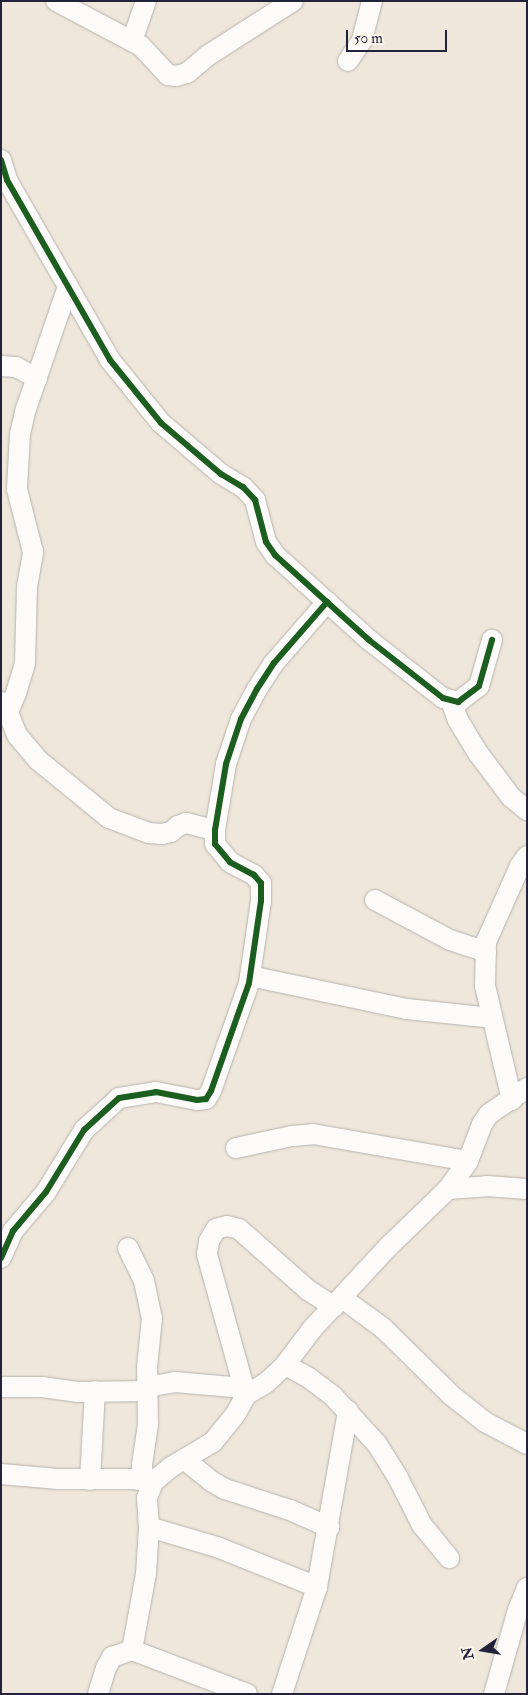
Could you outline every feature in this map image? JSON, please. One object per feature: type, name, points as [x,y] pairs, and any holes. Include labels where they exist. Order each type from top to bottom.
[{"type":"street","points":[[56,1],[141,46],[168,75],[176,76],[187,73],[207,56],[293,1]]},
{"type":"street","points":[[132,41],[146,1]]},
{"type":"street","points":[[348,61],[362,40],[372,1]]},
{"type":"street","points":[[1,160],[7,180],[110,360],[161,423],[221,474],[243,487],[255,500],[266,542],[275,554],[369,640],[443,698],[458,702],[479,686],[492,640]]},
{"type":"street","points":[[68,286],[26,409],[17,465],[17,489],[33,552],[27,587],[25,663],[4,707],[17,735],[38,760],[109,818],[149,833],[162,834],[171,832],[178,826],[186,823],[215,830]]},
{"type":"street","points":[[1,366],[16,367],[37,378]]},
{"type":"street","points":[[1,1258],[13,1231],[46,1192],[84,1130],[119,1098],[156,1092],[197,1100],[206,1099],[211,1091],[250,976],[261,901],[261,883],[254,875],[230,862],[215,844],[215,830],[226,764],[241,719],[274,663],[327,602]]},
{"type":"street","points":[[451,701],[458,720],[478,753],[511,797],[527,810]]},
{"type":"street","points":[[1,1387],[42,1387],[79,1392],[146,1389],[175,1382],[245,1392],[266,1383],[285,1365],[313,1328],[388,1247],[448,1189],[468,1161],[482,1124],[489,1114],[519,1094],[492,1018],[485,986],[486,942],[520,866],[527,856]]},
{"type":"street","points":[[375,900],[450,940],[486,952]]},
{"type":"street","points":[[250,976],[390,1006],[443,1014],[492,1018]]},
{"type":"street","points":[[236,1148],[292,1136],[313,1134],[468,1161]]},
{"type":"street","points":[[448,1189],[487,1186],[527,1189]]},
{"type":"street","points":[[1,1474],[90,1480],[148,1481],[213,1442],[235,1415],[245,1392],[207,1254],[209,1241],[216,1229],[228,1226],[239,1229],[300,1284],[383,1328],[451,1395],[485,1422],[527,1444]]},
{"type":"street","points":[[128,1248],[144,1281],[152,1318],[146,1389],[148,1424],[142,1465],[148,1481],[149,1527],[146,1574],[132,1650]]},
{"type":"street","points":[[285,1365],[309,1378],[348,1411],[377,1444],[397,1476],[422,1525],[449,1558]]},
{"type":"street","points":[[90,1480],[95,1391]]},
{"type":"street","points":[[282,1694],[317,1588],[348,1411]]},
{"type":"street","points":[[184,1459],[211,1481],[225,1489],[290,1510],[329,1526]]},
{"type":"street","points":[[149,1527],[217,1547],[317,1588]]},
{"type":"street","points":[[494,1694],[518,1610],[527,1588]]},
{"type":"street","points":[[98,1694],[106,1668],[112,1657],[132,1650],[248,1694]]},
{"type":"cycle path","points":[[1,160],[7,180],[110,360],[161,423],[221,474],[243,487],[255,500],[266,542],[275,555],[369,640],[443,698],[458,702],[479,686],[492,640]]},
{"type":"cycle path","points":[[1,1258],[13,1231],[46,1192],[84,1130],[119,1098],[156,1092],[197,1100],[206,1099],[211,1091],[249,983],[261,901],[261,883],[254,875],[230,862],[215,844],[215,830],[226,764],[241,719],[257,689],[274,663],[327,602]]}]
